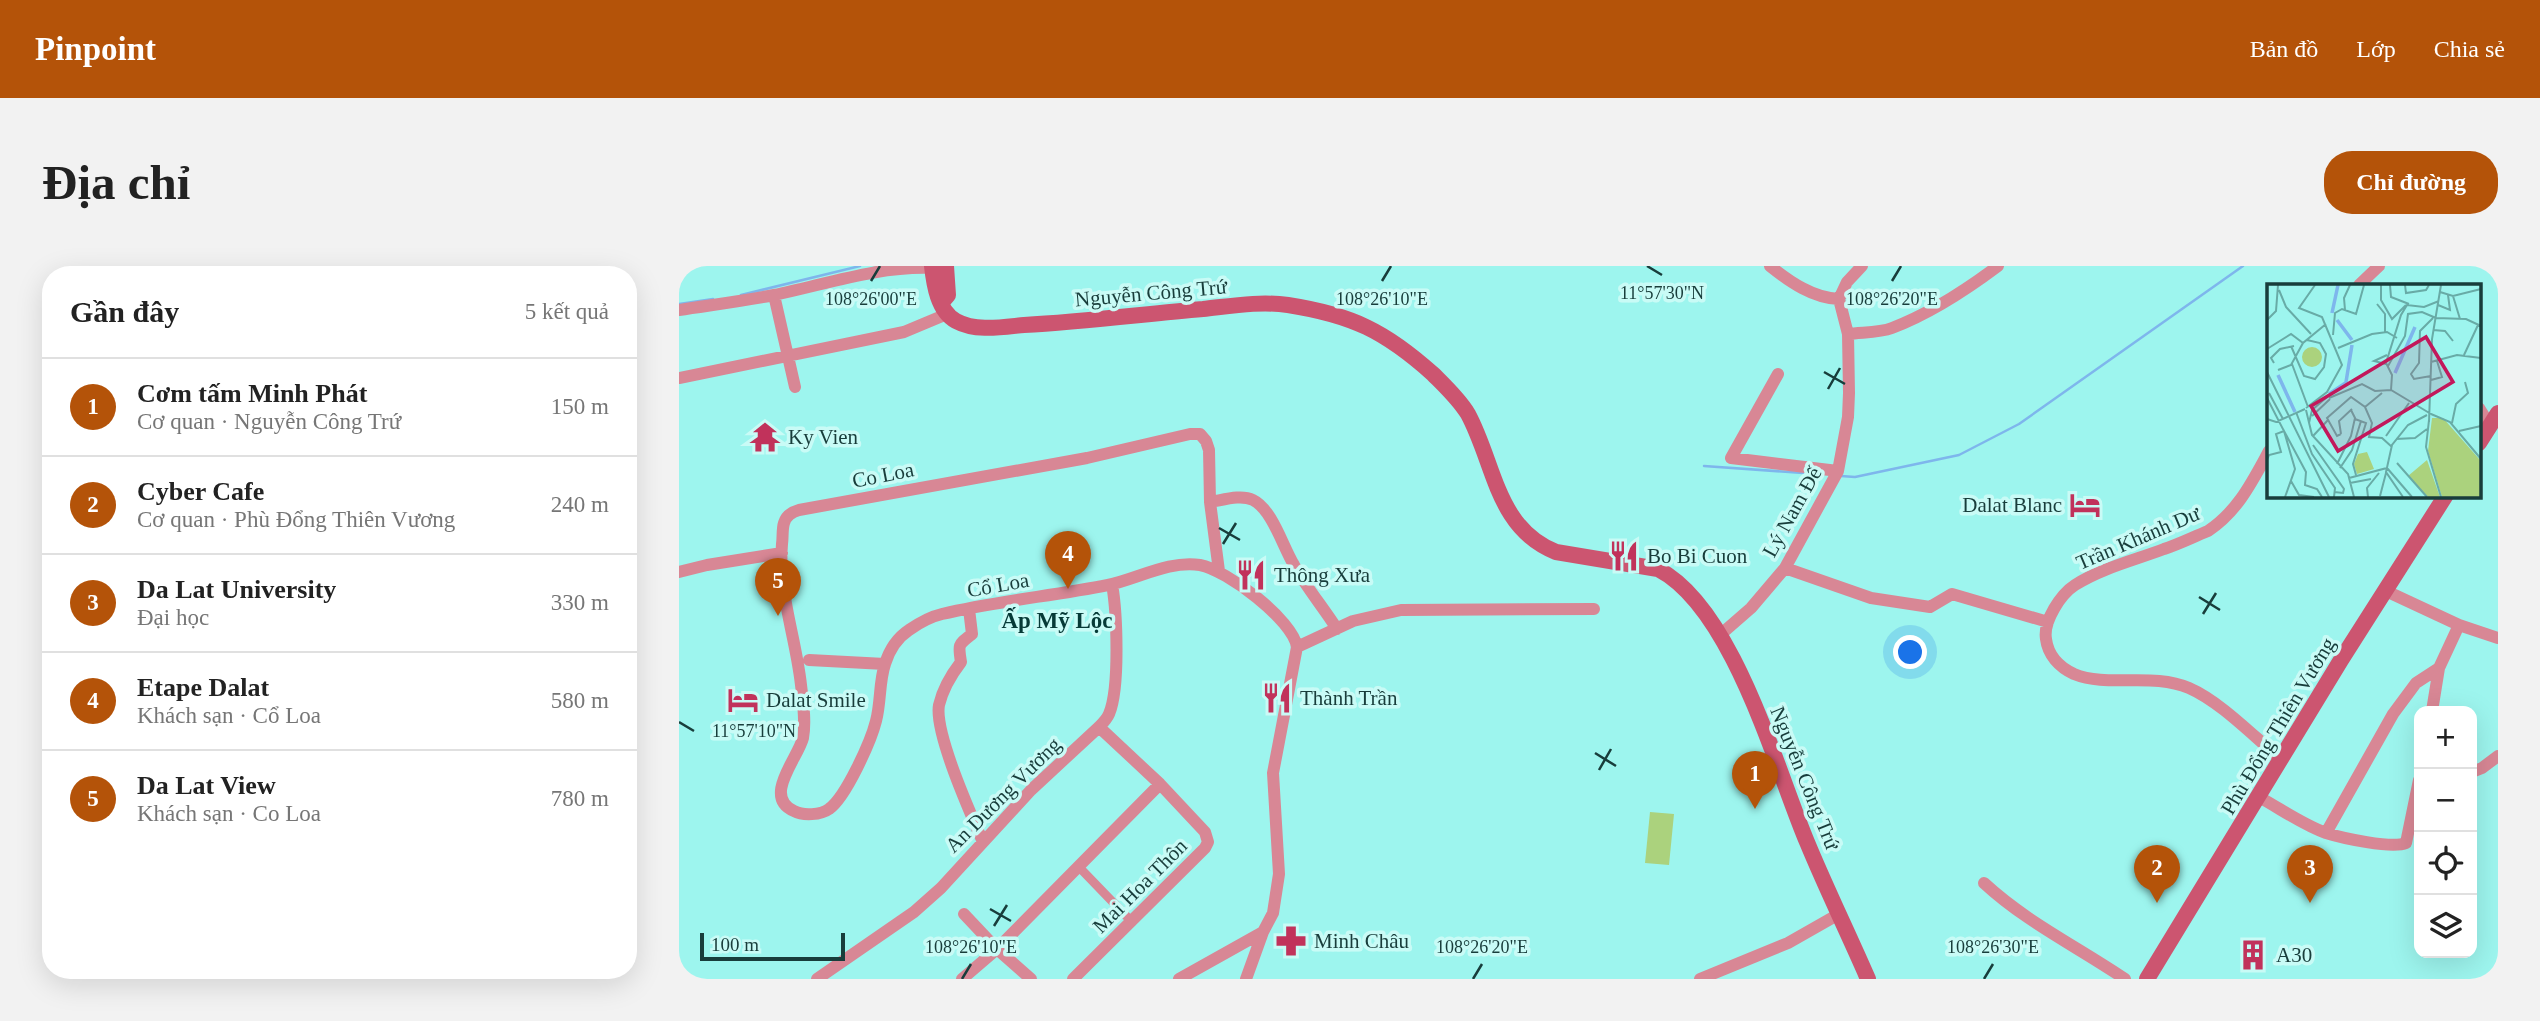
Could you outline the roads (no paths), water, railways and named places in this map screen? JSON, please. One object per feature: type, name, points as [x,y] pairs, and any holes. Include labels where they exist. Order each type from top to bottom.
[{"type":"main road","points":[[939,267],[935,295],[945,308]]},
{"type":"main road","name":"Nguyễn Công Trứ","points":[[945,308],[964,324],[994,327],[1276,304],[1325,311],[1351,319],[1391,340],[1443,383],[1466,412],[1500,495],[1515,523],[1527,536],[1540,546],[1556,552],[1640,565],[1671,576],[1687,591],[1720,635],[1742,679],[1806,841],[1868,979]]},
{"type":"main road","points":[[2483,437],[2498,413]]},
{"type":"main road","name":"Phù Đổng Thiên Vương","points":[[2147,979],[2445,497]]},
{"type":"street","points":[[679,310],[774,295],[909,266],[939,267]]},
{"type":"street","points":[[1770,266],[1792,283],[1829,299],[1839,299],[1847,282],[1862,266]]},
{"type":"street","points":[[1848,334],[1890,329],[1933,308],[1979,281],[1998,266]]},
{"type":"street","points":[[2360,284],[2379,266]]},
{"type":"street","points":[[774,295],[795,387]]},
{"type":"street","name":"Lý Nam Đế","points":[[1720,635],[1751,608],[1785,568],[1838,471],[1849,417],[1848,334],[1839,299]]},
{"type":"street","points":[[679,378],[904,332],[945,308]]},
{"type":"street","points":[[1778,374],[1731,458],[1838,471]]},
{"type":"street","points":[[2480,410],[2484,416],[2483,437]]},
{"type":"street","name":"Co Loa","points":[[885,664],[876,723],[856,770],[829,809],[820,813],[793,811],[784,803],[780,792],[782,780],[799,752],[804,734],[801,683],[785,596],[782,552],[784,523],[789,515],[799,510],[1087,458],[1200,434],[1209,450],[1210,502],[1219,571]]},
{"type":"street","name":"Trần Khánh Dư","points":[[2048,622],[2064,594],[2075,585],[2197,536],[2220,523],[2247,493],[2267,455]]},
{"type":"street","points":[[1210,502],[1249,498],[1257,502],[1266,512],[1294,566],[1337,629]]},
{"type":"street","points":[[679,572],[782,552]]},
{"type":"street","name":"Cổ Loa","points":[[885,664],[898,639],[927,618],[1112,584],[1178,565],[1199,565],[1219,571]]},
{"type":"street","points":[[1785,568],[1871,597],[1930,607],[1952,594],[2048,622],[2045,631],[2049,652],[2066,670],[2094,679],[2158,680],[2190,688],[2210,700],[2281,760]]},
{"type":"street","points":[[1219,571],[1283,621],[1296,638],[1297,648],[1273,773],[1278,886],[1273,913],[1246,979]]},
{"type":"street","name":"An Dương Vương","points":[[817,979],[914,912],[941,888],[982,840],[1109,715],[1113,694],[1117,611],[1112,584]]},
{"type":"street","points":[[2386,591],[2459,625],[2498,638]]},
{"type":"street","points":[[969,609],[972,634],[958,649],[961,662],[947,680],[939,706],[939,724],[961,790],[982,840]]},
{"type":"street","points":[[1297,648],[1364,618],[1401,610],[1594,609]]},
{"type":"street","points":[[2432,706],[2439,668],[2459,625]]},
{"type":"street","points":[[809,660],[885,664]]},
{"type":"street","points":[[2326,833],[2393,714],[2416,683],[2439,668]]},
{"type":"street","name":"Mai Hoa Thôn","points":[[1073,979],[1208,842],[1205,832],[1160,784],[1099,727]]},
{"type":"street","points":[[2477,770],[2498,756]]},
{"type":"street","points":[[962,979],[997,949],[1160,784]]},
{"type":"street","points":[[2259,797],[2326,833],[2399,846],[2406,843],[2414,804]]},
{"type":"street","points":[[1078,866],[1132,922]]},
{"type":"street","points":[[1984,883],[2025,917],[2085,951],[2125,979]]},
{"type":"street","points":[[964,914],[997,949],[1031,979]]},
{"type":"street","points":[[1700,979],[1788,943],[1839,914]]},
{"type":"street","points":[[1179,979],[1263,932]]},
{"type":"waterway","points":[[741,295],[860,266]]},
{"type":"waterway","points":[[1841,476],[1855,477],[1959,455],[2019,424],[2243,266]]},
{"type":"waterway","points":[[679,304],[713,299]]},
{"type":"waterway","points":[[1704,466],[1803,473]]},
{"type":"place","name":"Ky Vien","points":[[765,437]]},
{"type":"place","name":"Dalat Blanc","points":[[2085,505]]},
{"type":"place","name":"Bo Bi Cuon","points":[[1624,556]]},
{"type":"place","name":"Thông Xưa","points":[[1251,575]]},
{"type":"place","name":"Etape Dalat","points":[[1068,589]]},
{"type":"place","name":"Da Lat View","points":[[778,616]]},
{"type":"place","name":"Thành Trần","points":[[1277,698]]},
{"type":"place","name":"Dalat Smile","points":[[743,700]]},
{"type":"place","name":"Cơm tấm Minh Phát","points":[[1755,809]]},
{"type":"place","name":"Cyber Cafe","points":[[2157,903]]},
{"type":"place","name":"Da Lat University","points":[[2310,903]]},
{"type":"place","name":"Minh Châu","points":[[1291,941]]},
{"type":"place","name":"A30","points":[[2253,955]]},
{"type":"district","name":"Ấp Mỹ Lộc","points":[[1057,620]]}]
